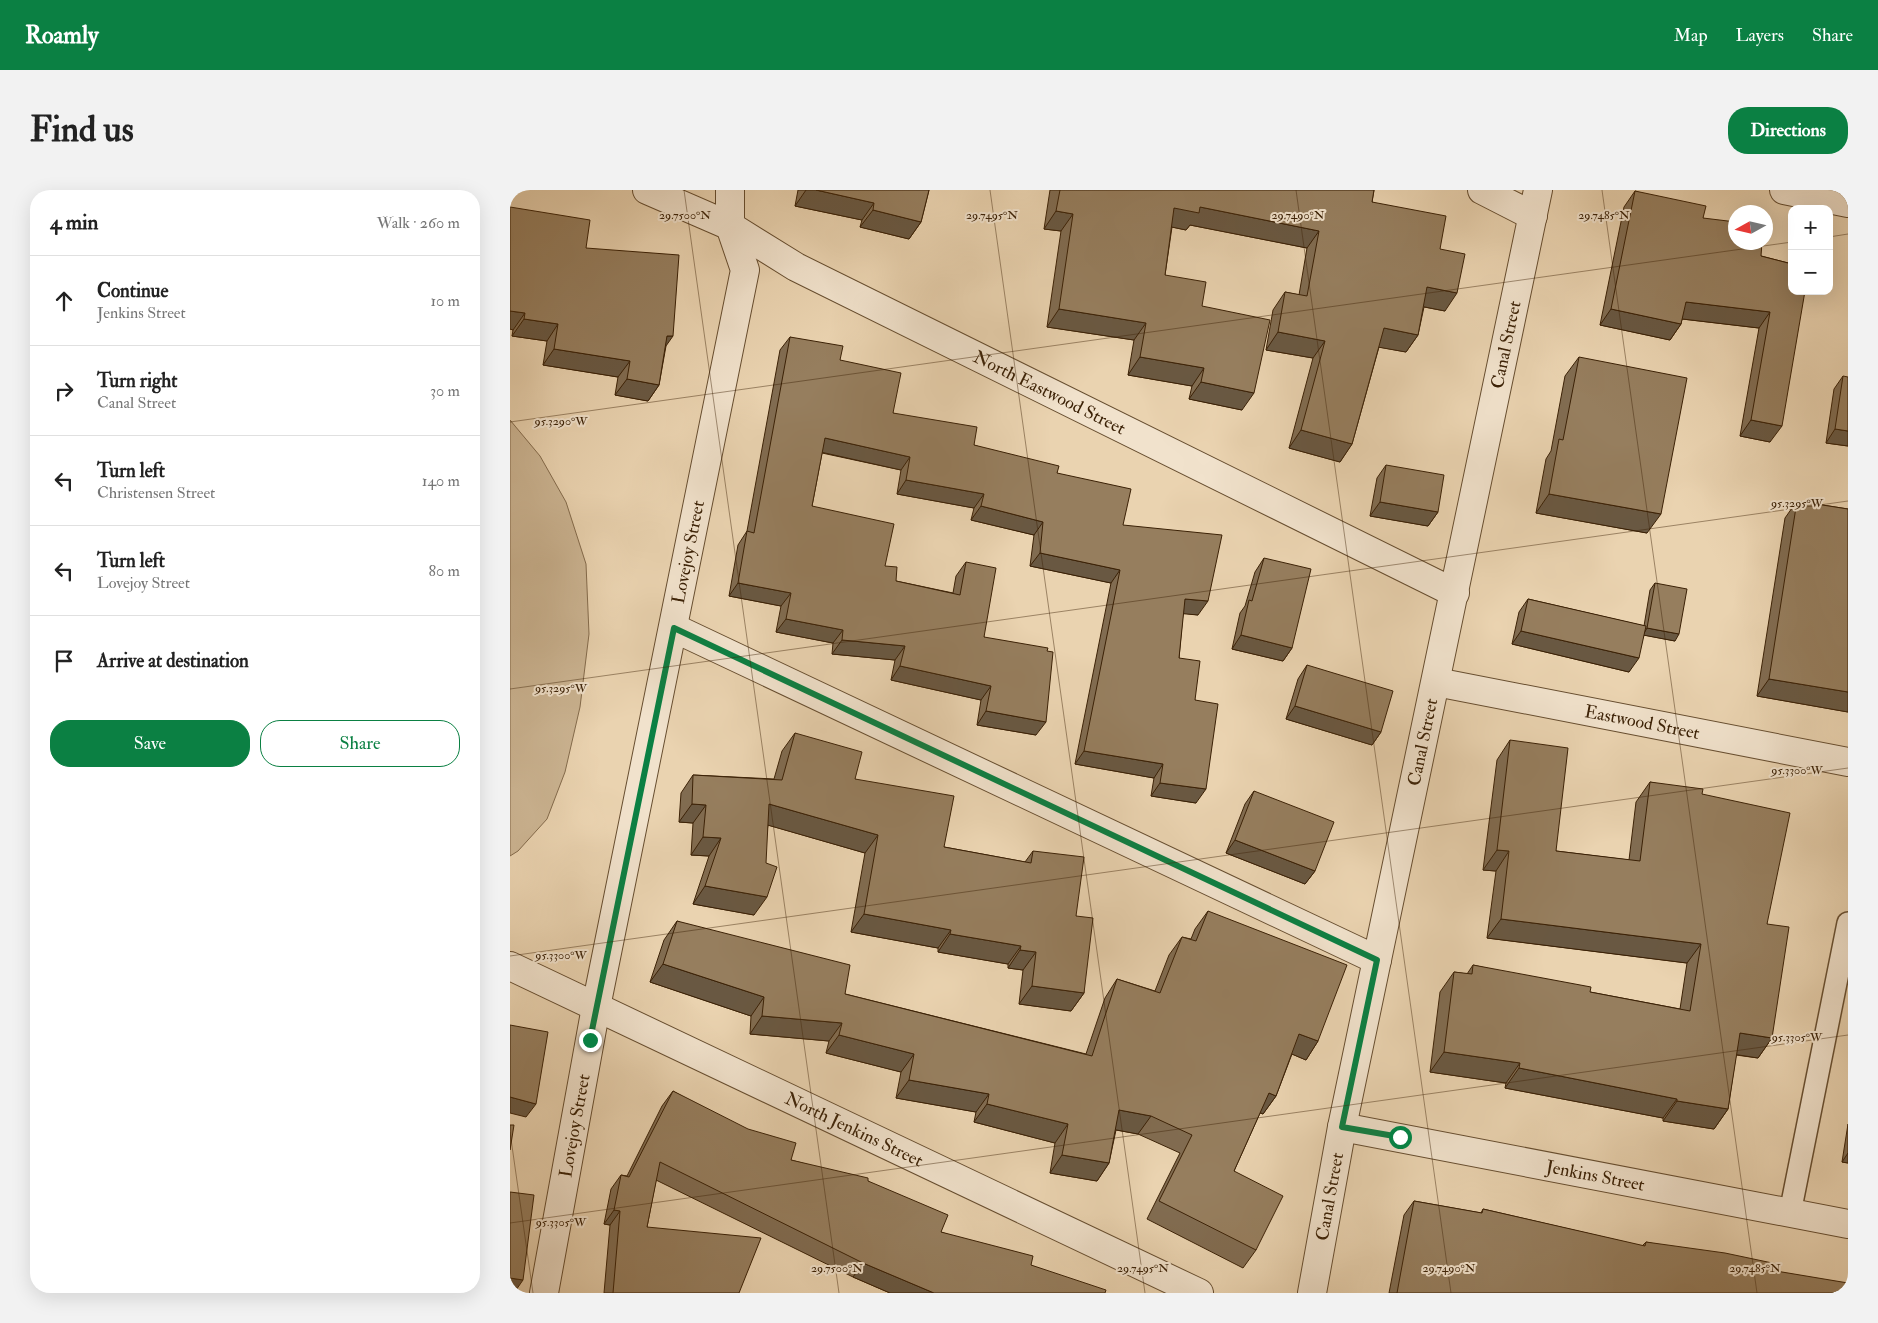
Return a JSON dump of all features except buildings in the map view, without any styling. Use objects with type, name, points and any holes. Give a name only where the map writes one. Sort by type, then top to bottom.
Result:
[{"type":"street","name":"North Eastwood Street","points":[[647,190],[730,226],[796,267],[1455,593]]},
{"type":"street","name":"Lovejoy Street","points":[[544,1293],[596,1007],[745,270],[730,226],[730,190]]},
{"type":"street","points":[[1482,190],[1535,203]]},
{"type":"street","points":[[1784,190],[1848,203]]},
{"type":"street","name":"Canal Street","points":[[1312,1293],[1342,1127],[1535,203]]},
{"type":"street","points":[[674,628],[1377,960]]},
{"type":"street","name":"Eastwood Street","points":[[1436,682],[1848,762]]},
{"type":"street","name":"North Jenkins Street","points":[[510,966],[1199,1293]]},
{"type":"street","name":"Jenkins Street","points":[[1342,1127],[1848,1224]]},
{"type":"lane","points":[[1790,1213],[1848,923]]},
{"type":"shaded area","points":[[510,420],[540,456],[566,502],[586,564],[589,634],[580,707],[565,772],[547,819],[518,851],[510,856]]},
{"type":"route","points":[[590,1040],[674,628],[1377,960],[1342,1127],[1400,1137]]}]
